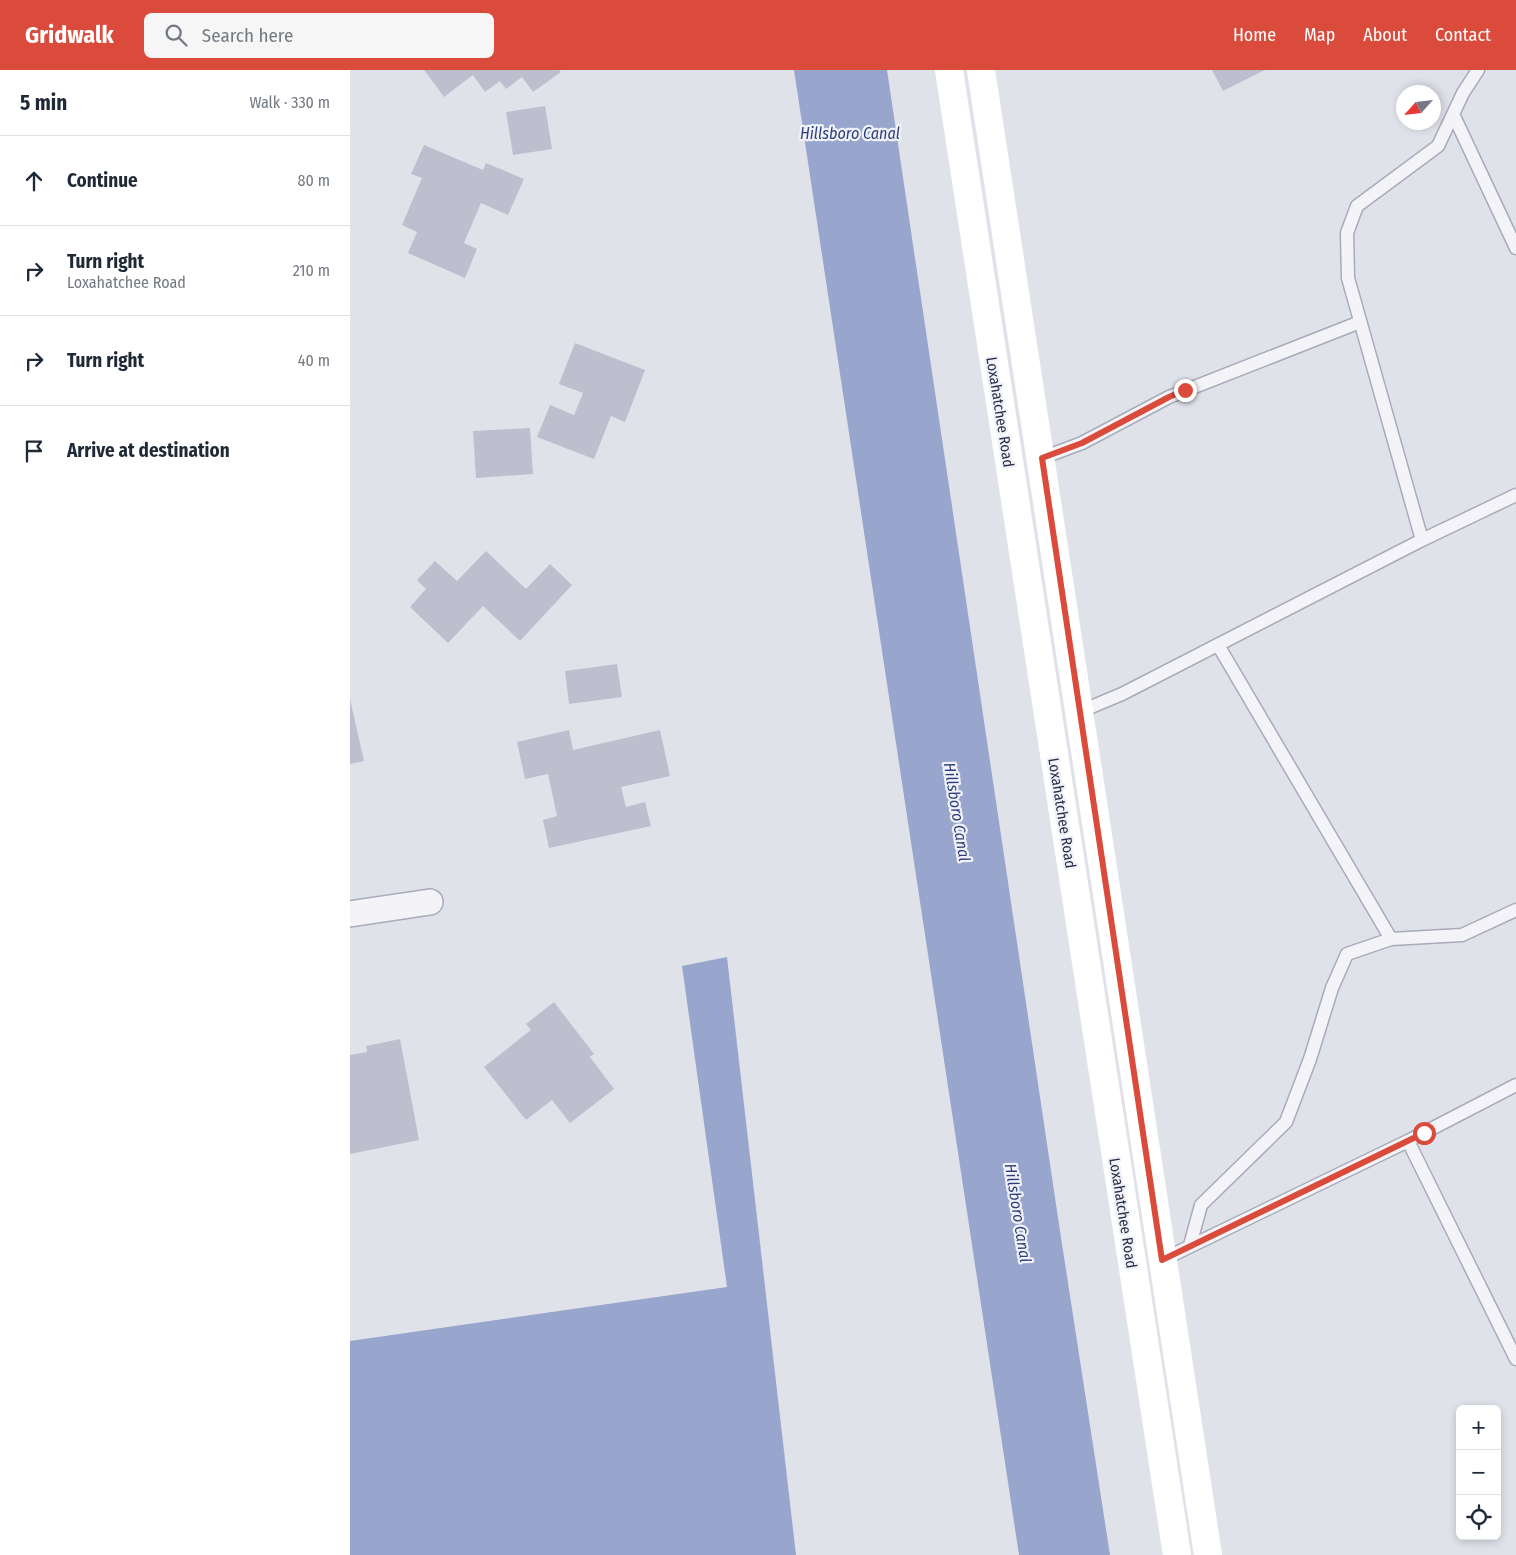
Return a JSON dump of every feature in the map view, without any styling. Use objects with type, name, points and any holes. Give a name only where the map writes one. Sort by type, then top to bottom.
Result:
[{"type":"main road","name":"Loxahatchee Road","points":[[949,70],[1176,1555]]},
{"type":"main road","name":"Loxahatchee Road","points":[[981,70],[1042,458],[1208,1555]]},
{"type":"street","points":[[350,914],[430,902]]},
{"type":"lane","points":[[1422,540],[1348,278],[1347,233],[1357,206],[1438,146],[1453,114],[1478,70]]},
{"type":"lane","points":[[1453,114],[1516,248]]},
{"type":"lane","points":[[1042,458],[1082,443],[1169,397],[1360,322]]},
{"type":"lane","points":[[1079,712],[1122,694],[1422,540],[1516,495]]},
{"type":"lane","points":[[1218,645],[1391,939]]},
{"type":"lane","points":[[1190,1245],[1201,1205],[1286,1122],[1310,1059],[1332,988],[1347,954],[1391,939],[1462,936],[1516,910]]},
{"type":"lane","points":[[1162,1260],[1408,1141],[1516,1085]]},
{"type":"lane","points":[[1408,1141],[1516,1359]]},
{"type":"water","name":"Hillsboro Canal","points":[[794,70],[887,70],[1110,1555],[1019,1555]]},
{"type":"water","points":[[727,957],[796,1555],[350,1555],[350,1341],[727,1287],[682,966]]},
{"type":"building","points":[[424,70],[559,70],[561,72],[533,92],[522,77],[506,89],[500,81],[485,92],[473,75],[444,97]]},
{"type":"building","points":[[1212,70],[1265,70],[1223,91]]},
{"type":"building","points":[[545,106],[552,149],[513,155],[506,112]]},
{"type":"building","points":[[424,145],[483,170],[486,163],[524,179],[508,215],[481,203],[464,243],[477,249],[465,278],[408,253],[417,232],[402,225],[422,178],[411,174]]},
{"type":"building","points":[[575,343],[645,370],[625,422],[611,416],[594,459],[537,437],[550,405],[574,415],[583,393],[559,384]]},
{"type":"building","points":[[530,428],[533,474],[476,478],[473,431]]},
{"type":"building","points":[[486,551],[526,589],[550,564],[572,585],[520,641],[483,606],[448,643],[410,607],[426,589],[417,580],[435,561],[457,581]]},
{"type":"building","points":[[617,664],[622,697],[569,704],[565,671]]},
{"type":"building","points":[[350,699],[364,761],[350,764]]},
{"type":"building","points":[[569,730],[573,750],[660,730],[670,776],[621,787],[626,807],[645,802],[651,826],[549,848],[543,820],[557,816],[548,774],[525,779],[517,742]]},
{"type":"building","points":[[554,1002],[594,1054],[590,1057],[614,1089],[570,1123],[552,1100],[526,1120],[484,1067],[531,1030],[526,1024]]},
{"type":"building","points":[[400,1039],[419,1140],[350,1154],[350,1055],[367,1052],[366,1046]]},
{"type":"route","points":[[1185,390],[1082,443],[1042,458],[1162,1260],[1424,1133]]}]
